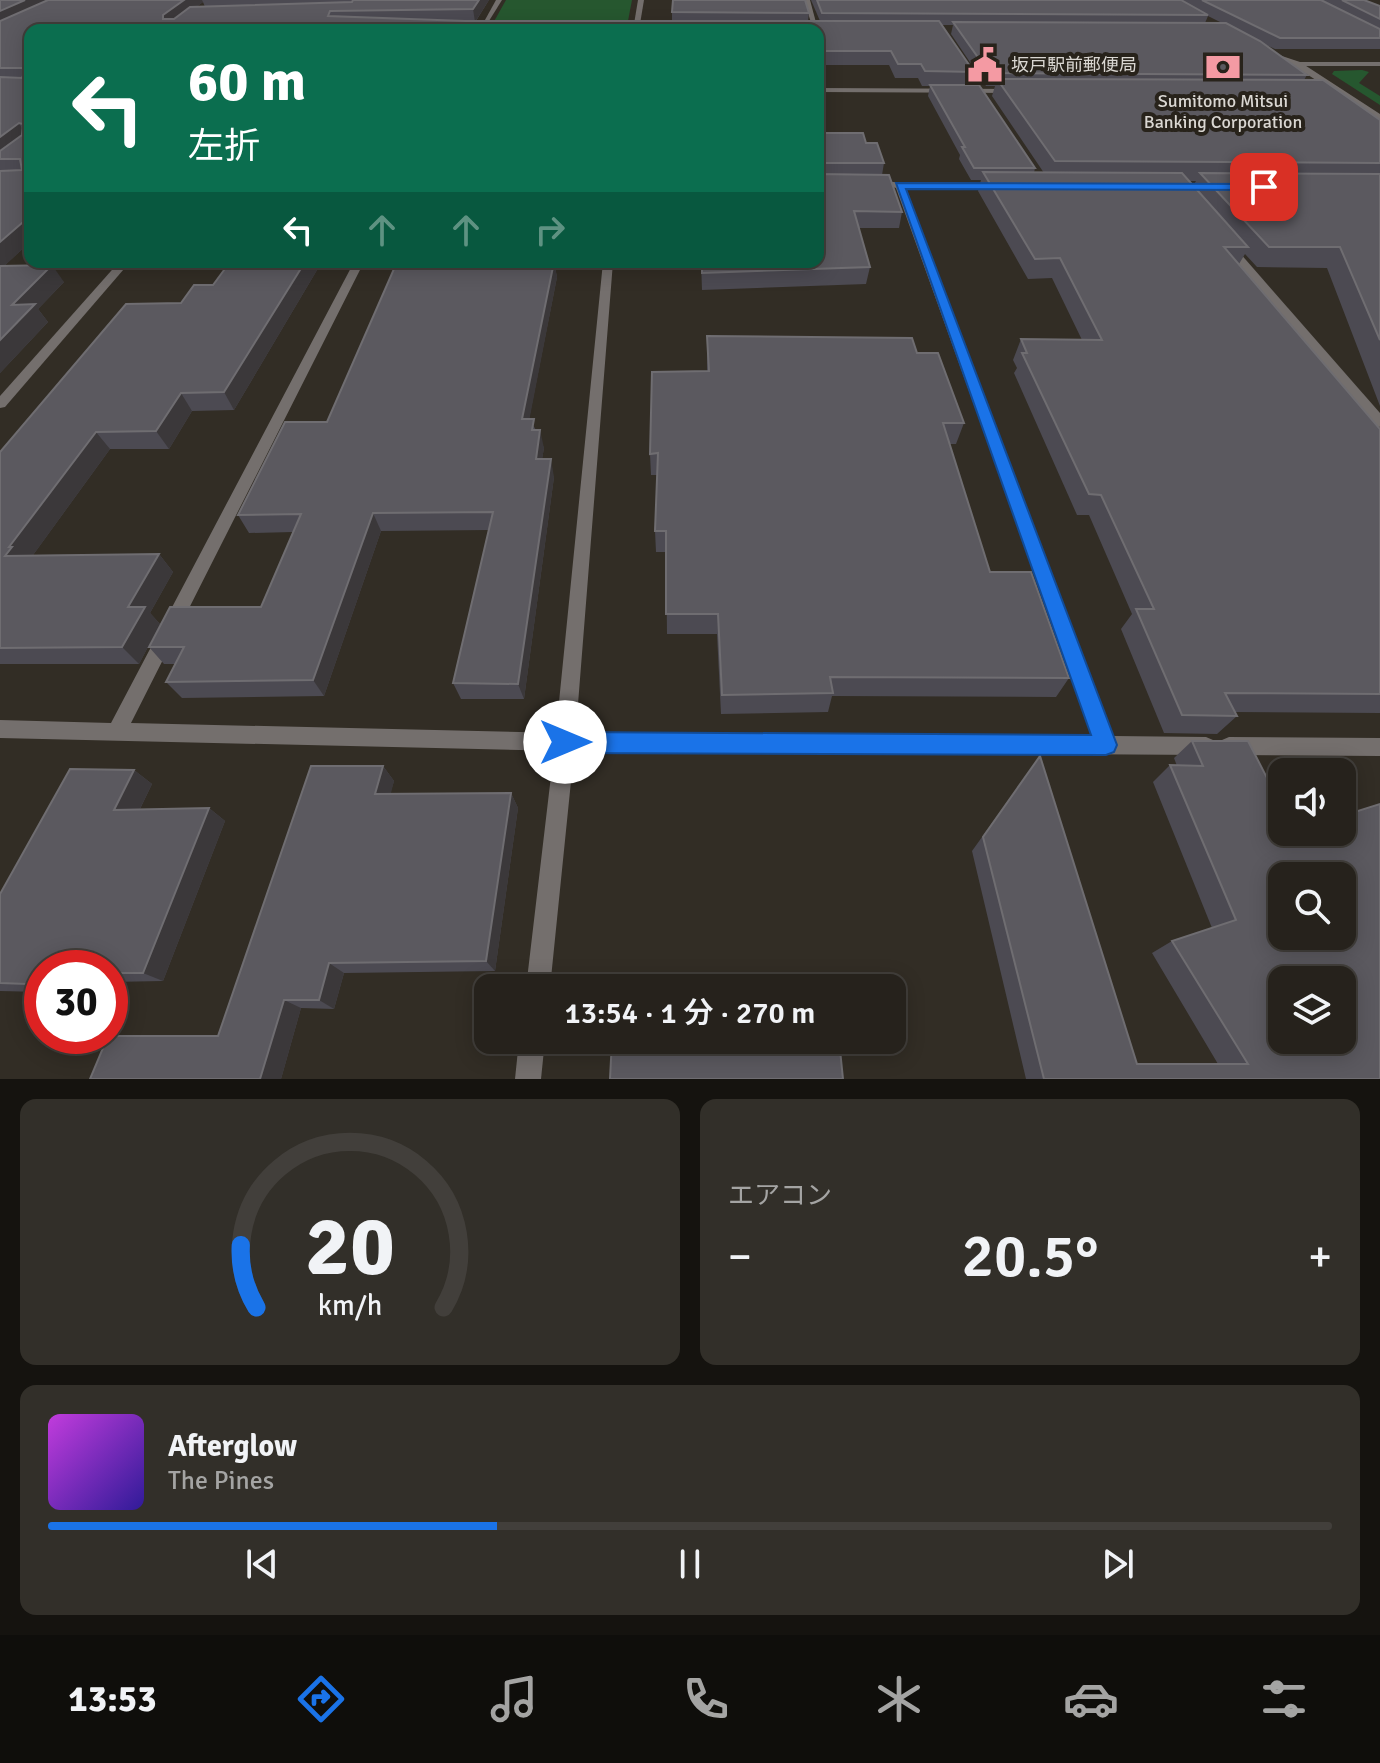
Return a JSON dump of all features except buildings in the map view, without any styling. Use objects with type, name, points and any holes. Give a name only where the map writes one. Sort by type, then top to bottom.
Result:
[{"type":"street","points":[[484,24],[499,0]]},
{"type":"street","points":[[637,24],[641,0]]},
{"type":"street","points":[[807,0],[814,24]]},
{"type":"street","points":[[824,29],[832,29]]},
{"type":"street","points":[[1262,51],[1297,64],[1380,118]]},
{"type":"street","points":[[1297,64],[1380,64]]},
{"type":"street","points":[[973,79],[989,103]]},
{"type":"street","points":[[824,90],[1028,91]]},
{"type":"street","points":[[1326,92],[1341,93]]},
{"type":"street","points":[[872,185],[1015,186]]},
{"type":"street","points":[[900,185],[1106,745]]},
{"type":"street","points":[[1218,234],[1380,422]]},
{"type":"street","points":[[0,404],[120,268]]},
{"type":"street","points":[[117,730],[356,268]]},
{"type":"street","points":[[540,974],[565,742],[607,268]]},
{"type":"street","points":[[0,729],[565,742],[1380,747]]},
{"type":"street","points":[[528,1079],[531,1054]]},
{"type":"green space","points":[[506,0],[632,0],[627,24],[493,24]]},
{"type":"green space","points":[[1334,71],[1369,72],[1359,83],[1380,96],[1380,105],[1332,74]]},
{"type":"place","name":"坂戸駅前郵便局","points":[[985,65]]},
{"type":"place","name":"Sumitomo Mitsui Banking Corporation","points":[[1223,67]]},
{"type":"route","points":[[565,742],[1106,745],[900,185],[1264,187]]}]
